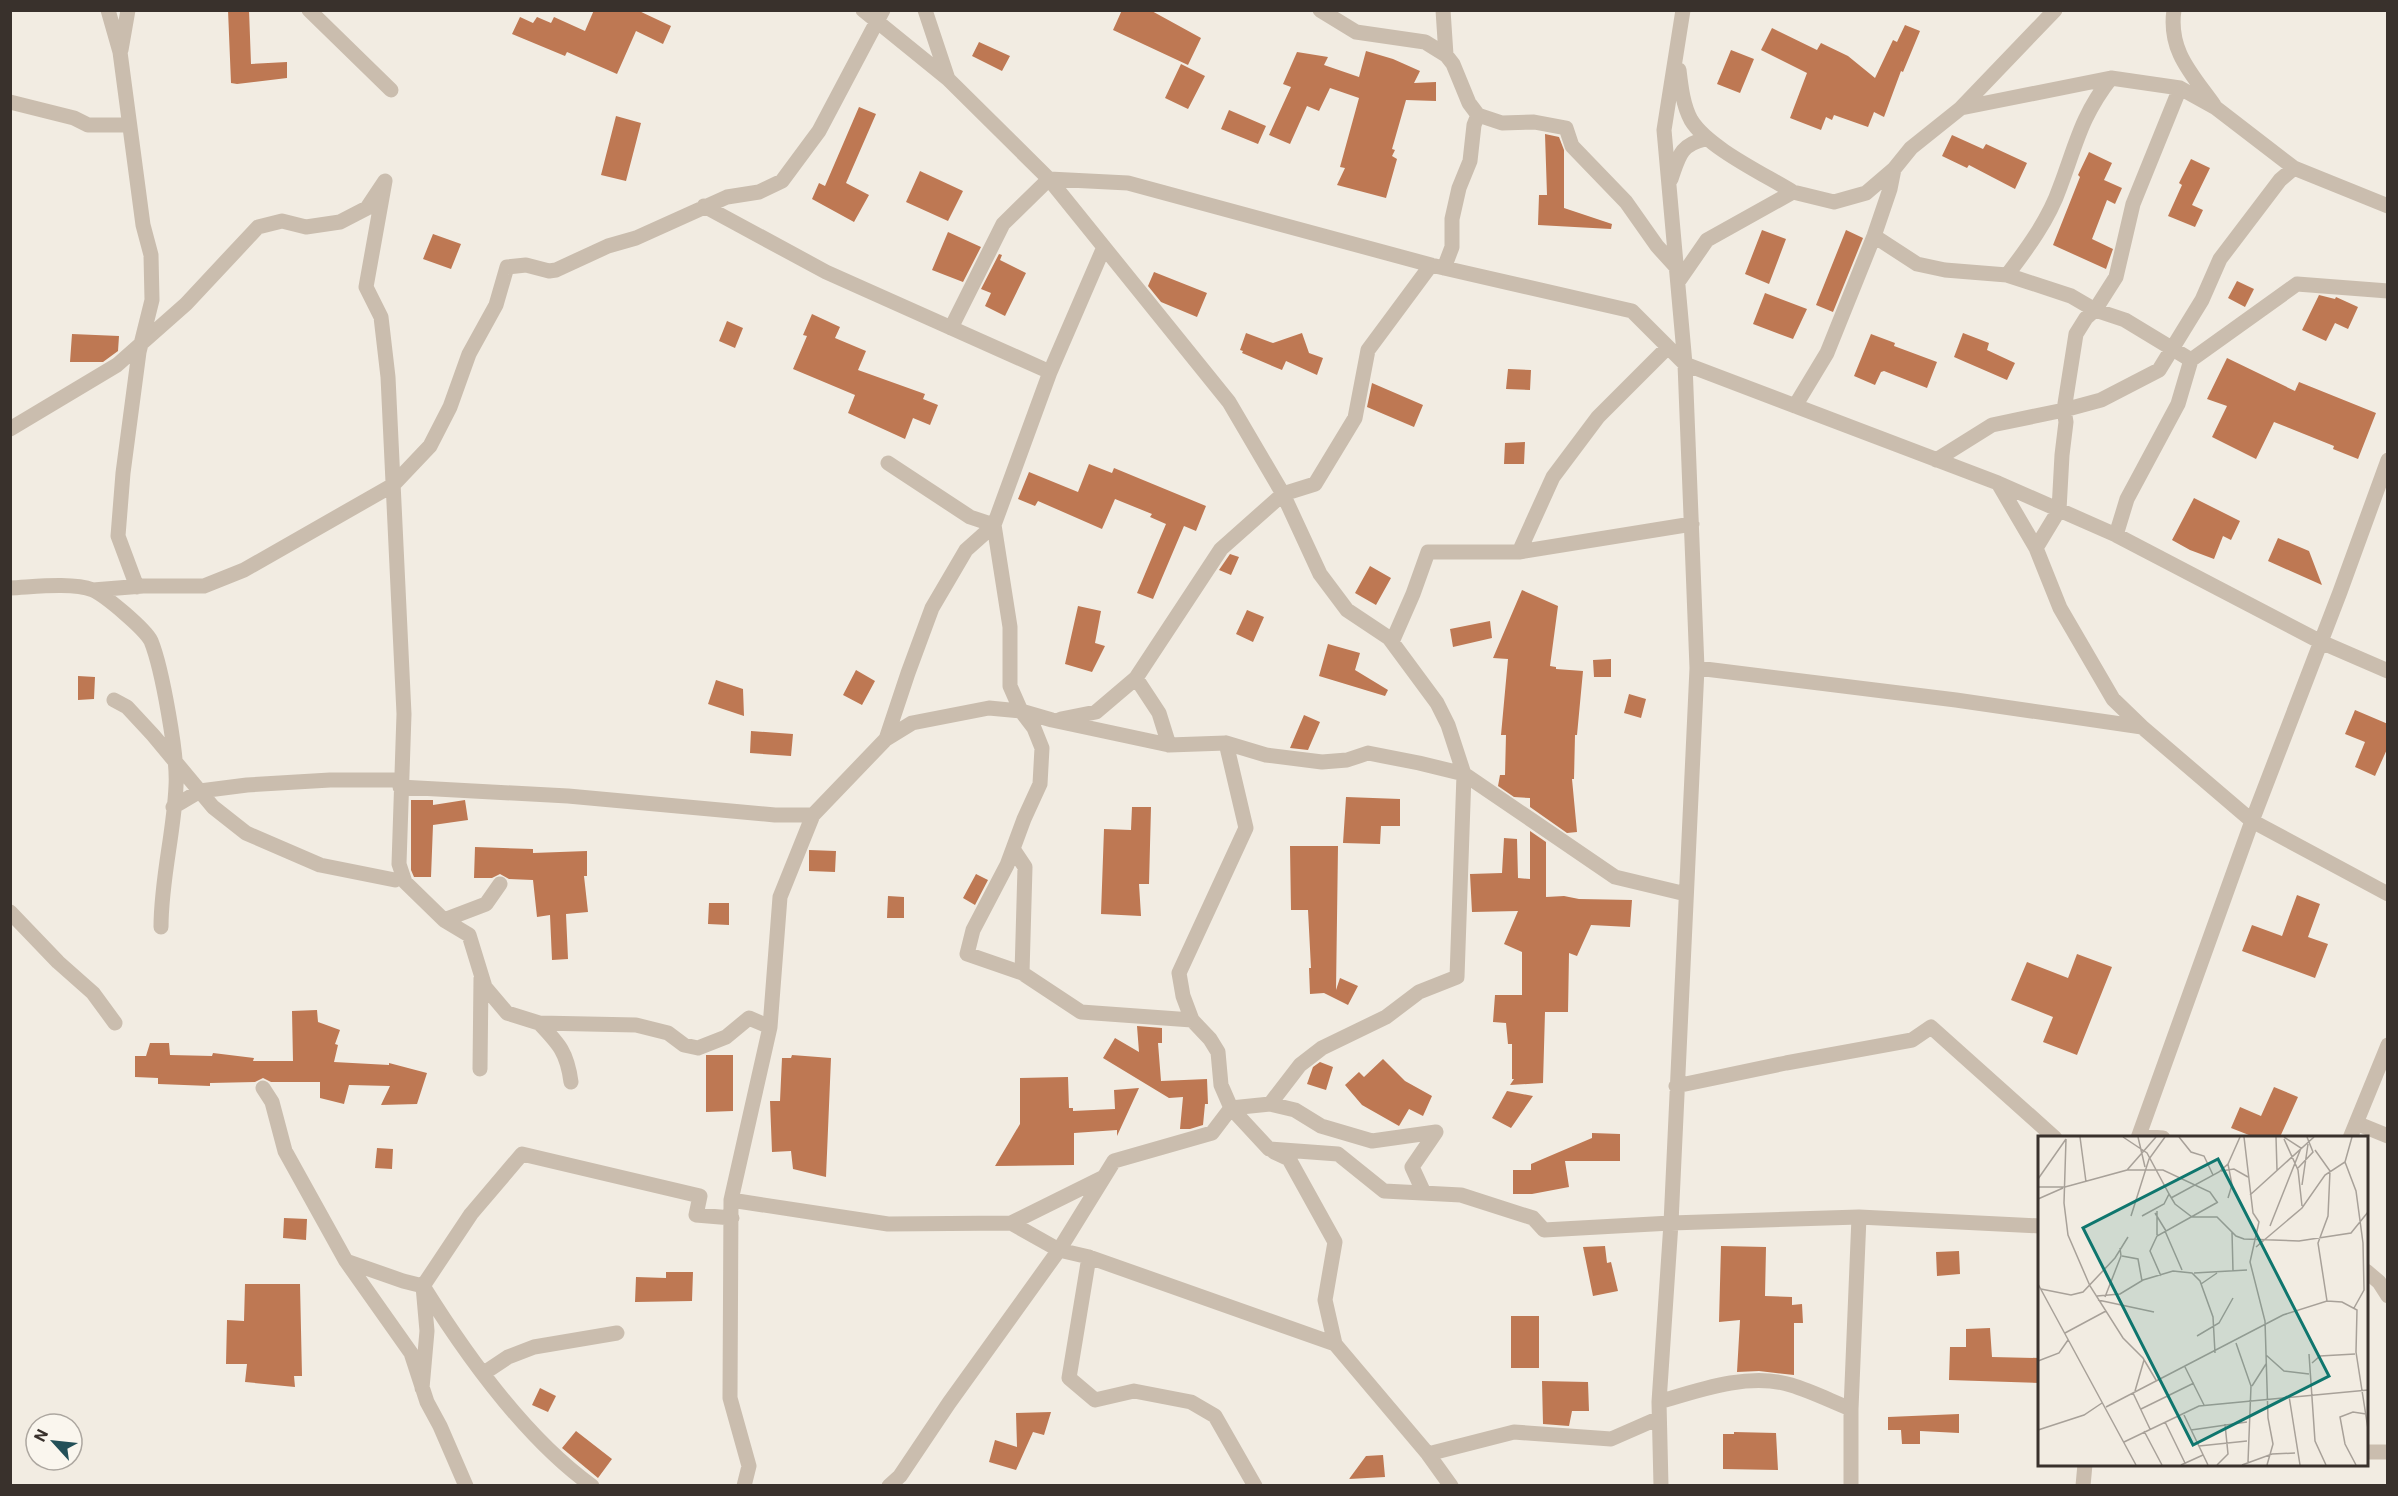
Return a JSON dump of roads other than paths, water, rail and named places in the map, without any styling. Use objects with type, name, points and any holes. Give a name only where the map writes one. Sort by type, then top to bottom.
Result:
[{"type":"street","points":[[108,10],[120,52],[143,225],[150,255],[152,300],[141,344],[123,473],[118,536],[137,586]]},
{"type":"street","points":[[120,52],[128,10]]},
{"type":"street","points":[[309,10],[391,90]]},
{"type":"street","points":[[863,10],[880,16],[948,79],[1048,179],[1104,247],[1229,402],[1283,494],[1320,573],[1347,610],[1392,642],[1437,703],[1448,725],[1464,774],[1457,977],[1419,992],[1386,1017],[1322,1048],[1300,1065],[1270,1104]]},
{"type":"street","points":[[925,10],[948,79]]},
{"type":"street","points":[[1320,10],[1356,32],[1425,42],[1446,55],[1453,64],[1469,103],[1478,115],[1502,123],[1534,123],[1566,128],[1572,146],[1626,202],[1677,275]]},
{"type":"street","points":[[1443,10],[1446,55]]},
{"type":"street","points":[[1661,1485],[1659,1410],[1671,1223],[1697,668],[1685,364],[1664,130],[1683,10]]},
{"type":"street","points":[[1677,52],[1683,99],[1691,120],[1705,139],[1793,192],[1834,202],[1866,193],[1894,169],[1911,147],[1961,108],[2055,10]]},
{"type":"street","points":[[2174,10],[2171,26],[2178,54],[2216,108]]},
{"type":"street","points":[[93,591],[137,586],[204,586],[244,570],[393,485],[430,446],[450,408],[469,354],[496,305],[507,267],[526,265],[549,271],[556,270],[608,246],[636,238],[704,206],[727,197],[759,192],[782,181],[819,131],[880,16]]},
{"type":"street","points":[[1961,108],[2111,78],[2180,88],[2216,108],[2294,168],[2388,206]]},
{"type":"street","points":[[2007,275],[2036,234],[2060,189],[2073,145],[2086,116],[2111,78]]},
{"type":"street","points":[[2036,548],[2059,510],[2066,422],[2064,410],[2076,334],[2116,277],[2133,204],[2180,88]]},
{"type":"street","points":[[10,102],[74,118],[88,124],[129,125]]},
{"type":"street","points":[[1052,720],[1096,712],[1136,678],[1221,549],[1283,494],[1315,484],[1355,418],[1368,350],[1452,247],[1452,219],[1459,188],[1470,161],[1474,125],[1478,115]]},
{"type":"street","points":[[1669,184],[1681,152],[1691,143],[1705,139]]},
{"type":"street","points":[[1936,460],[1992,425],[2101,400],[2159,370],[2202,300],[2220,259],[2280,180],[2294,168]]},
{"type":"street","points":[[1795,406],[1827,353],[1874,236],[1890,189],[1894,169]]},
{"type":"street","points":[[951,328],[1003,224],[1048,179],[1128,183],[1438,267],[1632,311],[1685,364],[1998,483],[2116,535],[2321,642],[2388,671]]},
{"type":"street","points":[[10,429],[117,365],[186,304],[258,227],[282,221],[306,227],[340,222],[367,208],[385,182],[366,287],[381,317],[388,377],[404,714],[399,864],[405,882],[444,920],[469,935],[485,987],[507,1013],[539,1023],[636,1025],[668,1033],[684,1045],[698,1048],[726,1037],[748,1018],[770,1027]]},
{"type":"street","points":[[1677,275],[1707,240],[1793,192]]},
{"type":"street","points":[[704,206],[826,272],[1050,372]]},
{"type":"street","points":[[1874,236],[1896,248],[1917,264],[1945,270],[2007,275],[2071,297],[2095,310],[2125,320],[2191,360]]},
{"type":"street","points":[[886,739],[932,608],[966,550],[994,525],[1050,372],[1104,247]]},
{"type":"street","points":[[2116,535],[2127,499],[2178,404],[2191,360],[2297,284],[2388,291]]},
{"type":"street","points":[[1519,552],[1553,477],[1598,417],[1668,347]]},
{"type":"street","points":[[2138,1136],[2252,821],[2388,460]]},
{"type":"street","points":[[888,463],[970,518],[994,525]]},
{"type":"street","points":[[1998,483],[2036,548],[2060,608],[2113,699],[2142,727],[2252,821],[2388,894]]},
{"type":"street","points":[[1392,642],[1428,552],[1519,552],[1692,524]]},
{"type":"street","points":[[994,525],[1010,627],[1010,686],[1021,711],[1034,728],[1042,748],[1040,784],[1007,866],[973,930],[967,954],[1022,973],[1081,1012],[1192,1020]]},
{"type":"street","points":[[10,588],[78,587],[93,591],[109,599],[150,639],[161,678],[176,784],[161,894],[160,927]]},
{"type":"street","points":[[1697,668],[1956,700],[2142,727]]},
{"type":"street","points":[[1136,678],[1159,713],[1169,745]]},
{"type":"street","points":[[114,700],[127,707],[213,807],[246,832],[320,865],[395,880]]},
{"type":"street","points":[[744,1485],[749,1466],[730,1398],[731,1200],[770,1027],[780,897],[813,814],[886,739],[912,723],[989,708],[1021,711],[1052,720],[1169,745],[1227,743],[1266,755],[1322,762],[1347,760],[1368,753],[1464,774],[1614,877],[1686,894]]},
{"type":"street","points":[[1227,743],[1246,828],[1179,974],[1184,996],[1192,1020],[1210,1039],[1218,1052],[1221,1085],[1231,1108],[1269,1149],[1289,1159],[1335,1242],[1325,1300],[1335,1344],[1428,1454],[1451,1485]]},
{"type":"street","points":[[173,807],[200,791],[247,785],[330,780],[568,796],[775,816],[813,814]]},
{"type":"street","points":[[1013,849],[1025,867],[1022,973]]},
{"type":"street","points":[[444,920],[486,904],[500,884]]},
{"type":"street","points":[[10,912],[58,962],[93,993],[115,1023]]},
{"type":"street","points":[[480,1069],[481,972]]},
{"type":"street","points":[[539,1023],[555,1040],[568,1060],[571,1082]]},
{"type":"street","points":[[1676,1086],[1912,1040],[1931,1027],[2054,1136]]},
{"type":"street","points":[[2388,1045],[2353,1130],[2388,1136]]},
{"type":"street","points":[[263,1088],[272,1102],[285,1151],[346,1261],[411,1353],[422,1388],[466,1485]]},
{"type":"street","points":[[889,1485],[900,1476],[949,1403],[1059,1250],[1114,1161],[1212,1133],[1231,1108],[1270,1104],[1295,1110],[1321,1126],[1372,1141],[1436,1132],[1412,1167],[1424,1193]]},
{"type":"street","points":[[1269,1149],[1338,1154],[1384,1191],[1461,1195],[1533,1218],[1544,1230],[1859,1217],[2038,1226]]},
{"type":"street","points":[[422,1388],[427,1331],[423,1286],[471,1214],[522,1154],[700,1196],[696,1215],[732,1218]]},
{"type":"street","points":[[731,1200],[888,1224],[1011,1223],[1102,1178]]},
{"type":"street","points":[[1851,1485],[1851,1410],[1859,1217]]},
{"type":"street","points":[[1011,1223],[1059,1250],[1089,1257],[1335,1344]]},
{"type":"street","points":[[1089,1257],[1069,1378],[1095,1400],[1134,1391],[1191,1402],[1215,1416],[1255,1485]]},
{"type":"street","points":[[346,1261],[423,1286],[446,1323],[536,1438],[592,1485]]},
{"type":"street","points":[[2368,1272],[2379,1282],[2388,1296]]},
{"type":"street","points":[[484,1373],[508,1357],[534,1347],[617,1333]]},
{"type":"street","points":[[1428,1454],[1514,1432],[1611,1439],[1659,1410],[1708,1388],[1748,1381],[1789,1384],[1851,1410]]},
{"type":"street","points":[[2368,1452],[2388,1452]]},
{"type":"street","points":[[2083,1485],[2085,1466]]}]
